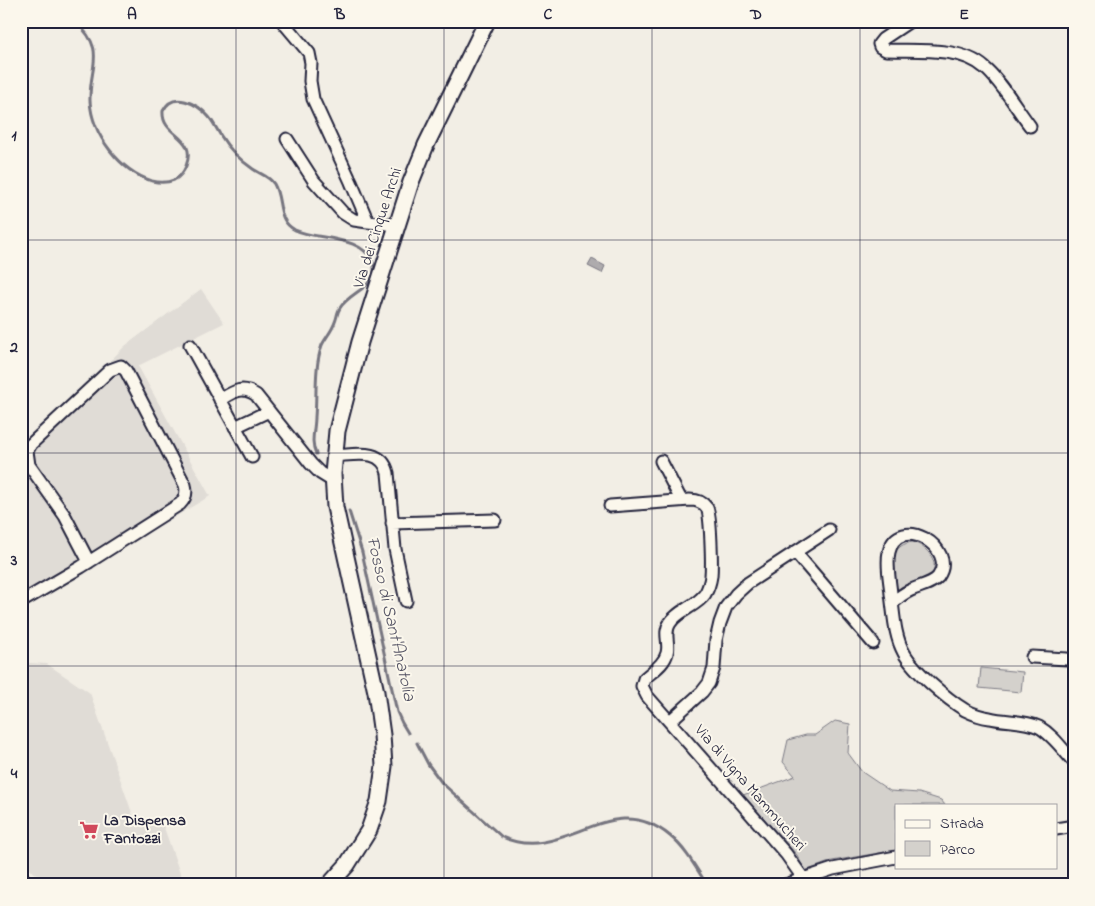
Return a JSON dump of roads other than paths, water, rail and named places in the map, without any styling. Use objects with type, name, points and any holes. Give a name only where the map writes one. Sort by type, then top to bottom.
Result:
[{"type":"main road","name":"Via dei Cinque Archi","points":[[329,885],[347,865],[369,830],[379,801],[384,766],[378,701],[337,520],[332,481],[339,423],[355,360],[418,162],[487,21]]},
{"type":"main road","points":[[21,879],[26,885]]},
{"type":"street","points":[[282,21],[309,53],[312,66],[310,81],[312,99],[368,222]]},
{"type":"street","points":[[910,21],[883,39],[879,44],[880,48],[886,50],[955,53],[974,59],[989,71],[1030,126]]},
{"type":"street","points":[[287,140],[314,181],[343,213],[354,220],[397,225]]},
{"type":"street","points":[[190,345],[252,457]]},
{"type":"street","points":[[21,602],[85,564],[180,504],[184,499],[186,492],[184,485],[126,371],[121,366],[110,370],[31,444],[26,451],[29,465],[65,516],[85,564]]},
{"type":"street","points":[[220,400],[238,390],[246,390],[256,395],[311,464],[332,481]]},
{"type":"street","points":[[235,427],[269,411]]},
{"type":"street","points":[[334,456],[368,455],[376,456],[382,460],[388,473],[395,549],[406,601]]},
{"type":"street","points":[[661,461],[681,500]]},
{"type":"street","name":"Via di Vigna Mammucheri","points":[[610,506],[681,500],[697,501],[704,504],[708,510],[710,584],[704,596],[669,624],[666,633],[668,646],[666,655],[661,664],[643,682],[645,694],[786,854],[803,878]]},
{"type":"street","points":[[392,523],[495,520]]},
{"type":"street","name":"Via di Vigna Mammucheri","points":[[670,721],[702,692],[709,683],[714,668],[714,650],[718,632],[724,612],[732,598],[744,586],[829,530]]},
{"type":"street","points":[[892,603],[911,590],[934,581],[940,574],[942,563],[939,553],[928,539],[909,535],[897,539],[891,546],[888,559],[892,603],[901,648],[912,664],[928,680],[969,712],[987,718],[1027,723],[1039,728],[1049,735],[1074,762]]},
{"type":"street","points":[[795,552],[873,643]]},
{"type":"street","points":[[1032,657],[1074,661]]},
{"type":"street","points":[[1058,829],[1074,826]]},
{"type":"street","points":[[785,885],[840,867],[895,857]]},
{"type":"waterway","name":"Fosso di Sant'Anatolia","points":[[75,21],[91,41],[94,50],[95,59],[90,88],[90,101],[96,126],[110,150],[129,169],[140,176],[158,182],[171,181],[182,174],[188,156],[187,148],[167,126],[163,111],[173,101],[186,101],[199,108],[209,117],[224,141],[239,158],[272,181],[277,190],[282,215],[289,226],[304,233],[349,243],[360,247],[368,254],[373,263],[373,277],[369,283],[350,297],[340,308],[334,325],[319,354],[313,440],[316,454]]},
{"type":"waterway","name":"Fosso di Sant'Anatolia","points":[[349,511],[362,552],[397,712],[408,733]]},
{"type":"waterway","name":"Fosso di Sant'Anatolia","points":[[417,743],[428,764],[442,783],[502,837],[525,843],[546,842],[607,822],[627,819],[648,823],[676,841],[707,885]]},
{"type":"place","name":"La Dispensa Fantozzi","points":[[89,830]]}]
